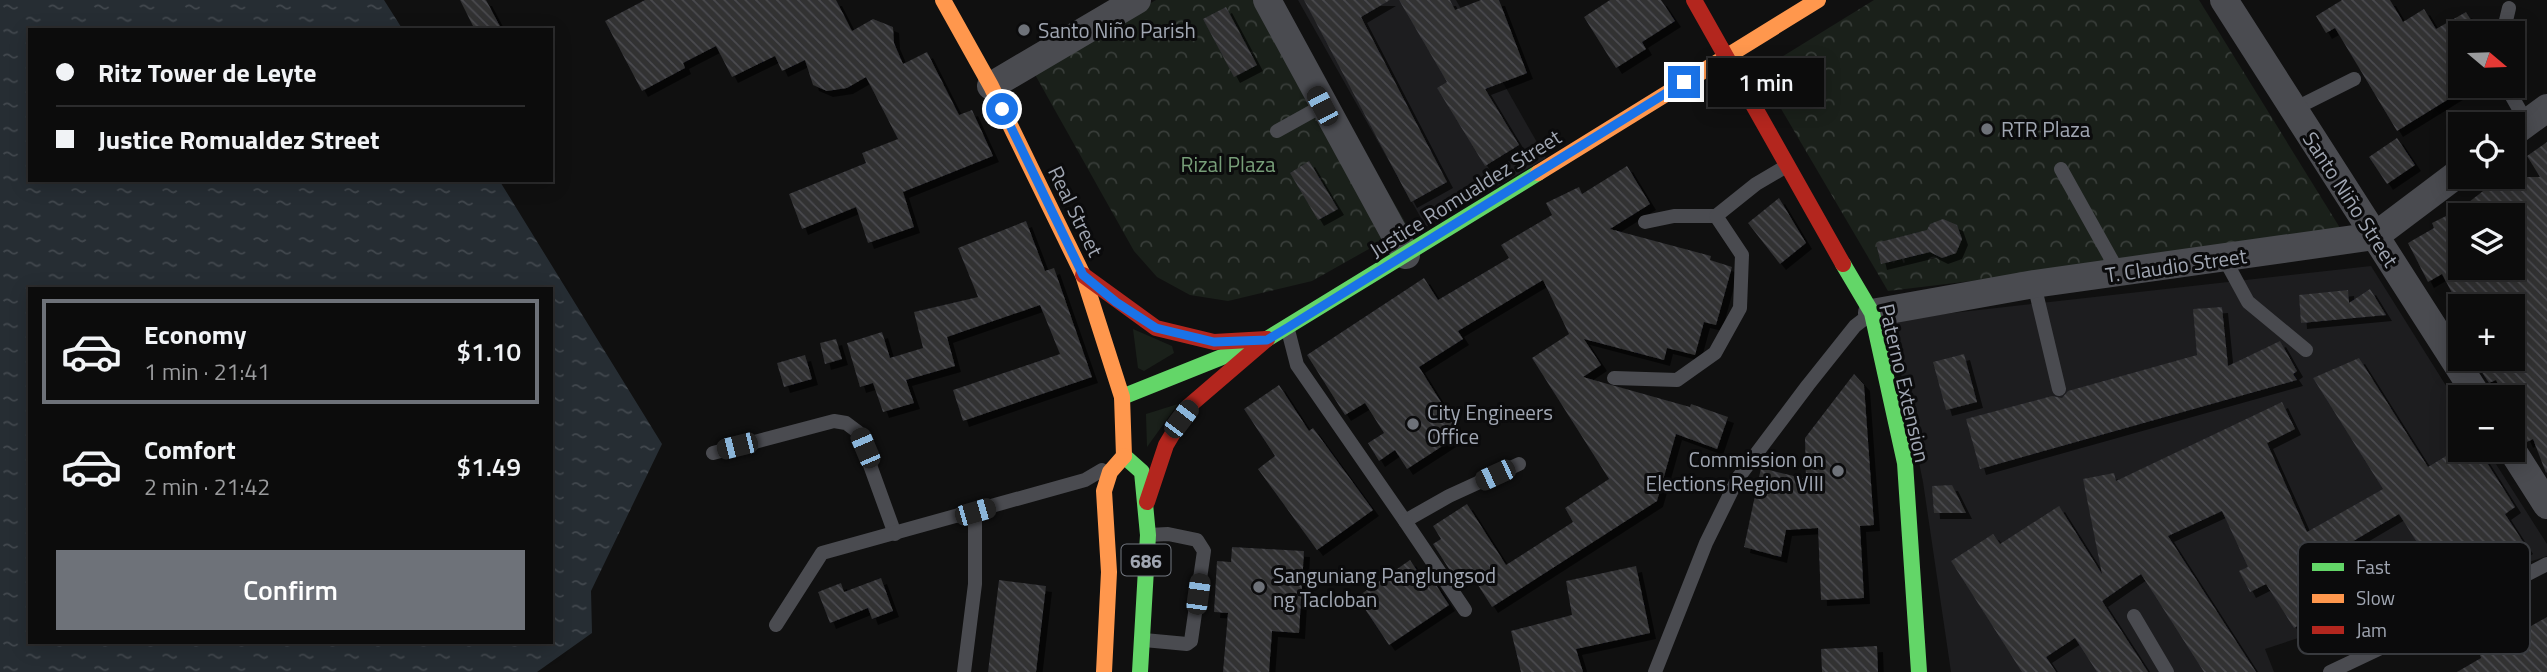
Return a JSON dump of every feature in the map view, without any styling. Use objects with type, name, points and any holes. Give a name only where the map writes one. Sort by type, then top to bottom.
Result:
[{"type":"main road","name":"Real Street","points":[[943,0],[991,86],[1083,275],[1122,397],[1124,456]]},
{"type":"main road","name":"Paterno Extension","points":[[1694,0],[1872,313],[1905,463],[1919,672]]},
{"type":"main road","name":"Justice Romualdez Street","points":[[1122,397],[1267,340],[1818,0]]},
{"type":"main road","points":[[1083,275],[1156,328],[1214,342],[1267,340]]},
{"type":"main road","points":[[1147,504],[1160,459],[1181,419],[1198,396],[1267,340]]},
{"type":"main road","name":"686","points":[[1104,672],[1124,639],[1148,535],[1142,472],[1124,456],[1110,472],[1104,491],[1109,572],[1124,639],[1140,672]]},
{"type":"street","points":[[991,86],[1137,0]]},
{"type":"street","points":[[1267,0],[1322,106],[1406,255]]},
{"type":"street","name":"Santo Niño Street","points":[[2224,0],[2470,385]]},
{"type":"street","name":"T. Claudio Street","points":[[1872,313],[2034,284],[2375,236],[2448,181]]},
{"type":"street","points":[[2520,462],[2547,505]]},
{"type":"lane","points":[[2506,21],[2509,8]]},
{"type":"lane","points":[[2294,109],[2354,79]]},
{"type":"lane","points":[[2514,98],[2529,121]]},
{"type":"lane","points":[[1278,131],[1322,106]]},
{"type":"lane","points":[[1645,222],[1674,216],[1716,216],[1756,184],[1786,166]]},
{"type":"lane","points":[[2061,169],[2119,273]]},
{"type":"lane","points":[[1614,378],[1676,380],[1715,354],[1740,308],[1742,255],[1716,216]]},
{"type":"lane","points":[[2224,258],[2248,302],[2306,350]]},
{"type":"lane","points":[[2034,284],[2059,390]]},
{"type":"lane","points":[[1655,672],[1698,562],[1738,478],[1855,326],[1872,313]]},
{"type":"lane","points":[[1287,328],[1297,365],[1465,610]]},
{"type":"lane","points":[[713,453],[834,421],[846,423],[858,432],[895,534]]},
{"type":"lane","points":[[776,625],[822,553],[1085,480],[1124,456]]},
{"type":"lane","points":[[1405,521],[1519,464]]},
{"type":"lane","points":[[964,672],[975,584],[975,512]]},
{"type":"lane","points":[[1124,639],[1187,644],[1191,641],[1204,551],[1197,540],[1168,534],[1148,535]]},
{"type":"lane","points":[[2530,573],[2547,564]]},
{"type":"lane","points":[[2134,616],[2167,672]]},
{"type":"lane","points":[[2330,672],[2368,654]]},
{"type":"shaded area","points":[[1298,0],[1456,0],[1546,158],[1426,227]]},
{"type":"shaded area","points":[[2371,266],[2448,389],[2448,462],[2495,462],[2547,544],[2547,556],[2530,562],[2530,542],[2298,542],[2298,638],[2265,649],[2274,672],[1951,672],[1923,482],[1890,320]]},
{"type":"green space","name":"Rizal Plaza","points":[[1156,0],[1276,0],[1408,227],[1312,281],[1228,301],[1190,295],[1157,277],[1134,251],[1033,71]]},
{"type":"green space","points":[[1874,0],[2199,0],[2345,236],[1888,291],[1759,71]]},
{"type":"green space","points":[[1133,329],[1172,346],[1174,353],[1144,371],[1138,368]]},
{"type":"green space","points":[[1178,404],[1147,447],[1146,414]]},
{"type":"water","points":[[0,0],[384,0],[402,28],[28,28],[28,182],[500,182],[662,444],[591,591],[592,633],[537,672],[0,672]]},
{"type":"building","points":[[460,0],[486,0],[501,28],[474,28]]},
{"type":"building","points":[[645,0],[836,0],[852,31],[873,19],[893,27],[894,43],[903,64],[927,52],[959,115],[972,110],[993,156],[903,192],[914,227],[868,243],[856,207],[802,229],[789,194],[866,163],[862,153],[898,139],[866,77],[847,88],[827,91],[813,85],[805,60],[782,71],[775,56],[732,77],[716,46],[683,63],[685,68],[642,91],[605,21]]},
{"type":"building","points":[[1304,0],[1390,0],[1361,17],[1447,182],[1411,202]]},
{"type":"building","points":[[1399,0],[1450,0],[1455,10],[1481,0],[1499,0],[1527,73],[1485,89],[1519,145],[1485,166],[1437,88],[1447,82]]},
{"type":"building","points":[[1610,0],[1661,0],[1675,21],[1642,42],[1646,49],[1616,68],[1584,17]]},
{"type":"building","points":[[2342,0],[2390,0],[2403,22],[2424,9],[2436,29],[2448,22],[2448,98],[2450,98],[2397,131],[2335,28],[2326,33],[2316,16]]},
{"type":"building","points":[[1226,7],[1257,65],[1234,77],[1203,19]]},
{"type":"building","points":[[2466,12],[2472,21],[2450,21]]},
{"type":"building","points":[[2397,138],[2415,165],[2387,184],[2369,157]]},
{"type":"building","points":[[2547,142],[2546,473],[2533,439],[2527,442],[2525,437],[2525,385],[2498,385],[2496,380],[2489,383],[2481,371],[2525,371],[2525,294],[2453,294],[2442,274],[2428,282],[2408,243],[2434,228],[2432,223],[2448,215],[2448,280],[2525,280],[2525,203],[2468,203],[2486,189],[2525,189],[2525,177],[2540,177],[2527,156]]},
{"type":"building","points":[[1309,161],[1338,209],[1318,220],[1290,173]]},
{"type":"building","points":[[1627,166],[1650,204],[1610,229],[1711,256],[1710,260],[1732,267],[1716,325],[1704,322],[1695,355],[1667,348],[1664,360],[1584,339],[1601,365],[1583,377],[1690,407],[1691,404],[1728,417],[1717,449],[1676,434],[1657,501],[1492,607],[1471,574],[1458,583],[1433,544],[1441,539],[1433,526],[1467,504],[1506,565],[1573,522],[1565,508],[1609,479],[1532,358],[1569,334],[1543,280],[1458,331],[1463,339],[1419,367],[1461,434],[1407,469],[1395,450],[1379,461],[1368,443],[1384,433],[1365,403],[1345,415],[1307,355],[1424,278],[1438,300],[1509,258],[1501,245],[1552,215],[1546,203],[1579,187],[1582,194]]},
{"type":"building","points":[[1779,198],[1806,243],[1780,264],[1748,223]]},
{"type":"building","points":[[1943,219],[1957,225],[1962,239],[1956,253],[1942,258],[1930,252],[1881,264],[1876,243],[1927,230],[1930,224]]},
{"type":"building","points":[[1026,221],[1045,271],[1054,268],[1092,377],[963,421],[953,390],[1060,354],[1040,305],[947,337],[955,366],[906,380],[914,403],[883,412],[873,383],[860,387],[847,343],[882,332],[890,358],[923,348],[914,312],[978,297],[958,248]]},
{"type":"building","points":[[2370,289],[2386,315],[2301,323],[2299,295],[2348,290],[2349,303]]},
{"type":"building","points":[[2222,307],[2228,366],[2280,341],[2297,371],[2293,374],[2297,380],[1980,469],[1966,419],[2052,396],[2062,398],[2068,391],[2197,355],[2193,309]]},
{"type":"building","points":[[836,339],[842,359],[825,364],[820,343]]},
{"type":"building","points":[[1964,354],[1977,402],[1946,410],[1933,362]]},
{"type":"building","points":[[805,355],[812,379],[784,387],[777,363]]},
{"type":"building","points":[[2359,358],[2428,467],[2448,455],[2448,462],[2487,462],[2515,507],[2505,514],[2523,542],[2417,542],[2399,514],[2352,542],[2298,542],[2298,625],[2294,628],[2266,584],[2250,592],[2239,571],[2248,567],[2222,511],[2168,536],[2256,672],[2204,672],[2141,574],[2102,601],[2148,672],[2097,672],[2075,638],[2046,657],[2056,672],[2022,672],[1951,561],[1993,534],[2000,544],[2059,506],[2102,574],[2083,479],[2114,473],[2116,481],[2282,402],[2295,429],[2267,443],[2307,532],[2383,489],[2313,378]]},
{"type":"building","points":[[1854,374],[1864,385],[1874,525],[1860,526],[1864,598],[1821,600],[1818,528],[1786,530],[1781,557],[1744,547],[1761,468],[1806,479],[1805,438]]},
{"type":"building","points":[[1279,385],[1309,431],[1313,428],[1373,510],[1317,550],[1258,469],[1275,456],[1244,409]]},
{"type":"building","points":[[1952,485],[1966,513],[1934,513],[1932,486]]},
{"type":"building","name":"Sanguniang Panglungsod ng Tacloban","points":[[1232,547],[1304,551],[1299,633],[1272,631],[1269,672],[1223,672],[1228,613],[1214,612],[1217,561],[1231,562]]},
{"type":"building","points":[[1410,560],[1420,575],[1427,571],[1449,605],[1389,645],[1357,597]]},
{"type":"building","points":[[1636,566],[1650,633],[1576,649],[1583,672],[1521,672],[1511,631],[1572,615],[1566,581]]},
{"type":"building","points":[[881,578],[893,611],[872,619],[868,608],[830,623],[818,592],[841,583],[844,592]]},
{"type":"building","points":[[999,580],[1046,586],[1036,672],[988,672]]},
{"type":"building","points":[[2547,617],[2547,672],[2457,672],[2481,658],[2482,654],[2530,654],[2530,627]]},
{"type":"building","points":[[1877,646],[1878,672],[1822,672],[1821,649]]},
{"type":"traffic: fast","points":[[1122,397],[1267,339],[1538,173]]},
{"type":"traffic: fast","points":[[1843,264],[1872,313],[1905,463],[1919,672]]},
{"type":"traffic: fast","points":[[1124,456],[1142,472],[1148,535],[1140,672]]},
{"type":"traffic: slow","points":[[943,0],[991,86],[1083,275],[1122,397],[1124,456]]},
{"type":"traffic: slow","points":[[1538,173],[1818,0]]},
{"type":"traffic: slow","points":[[1104,672],[1109,572],[1104,491],[1110,472],[1124,456]]},
{"type":"traffic: jam","points":[[1694,0],[1843,264]]},
{"type":"traffic: jam","points":[[1083,275],[1156,328],[1214,342],[1267,339]]},
{"type":"traffic: jam","points":[[1147,502],[1166,445],[1189,406],[1267,339]]},
{"type":"place","name":"Santo Niño Parish","points":[[1024,30]]},
{"type":"place","name":"RTR Plaza","points":[[1987,129]]},
{"type":"place","name":"City Engineers Office","points":[[1413,424]]},
{"type":"place","name":"Commission on Elections Region VIII","points":[[1838,471]]},
{"type":"place","name":"Sanguniang Panglungsod ng Tacloban","points":[[1259,587]]},
{"type":"route","points":[[1002,109],[1083,275],[1116,302],[1156,328],[1214,342],[1267,340],[1684,82]]}]
